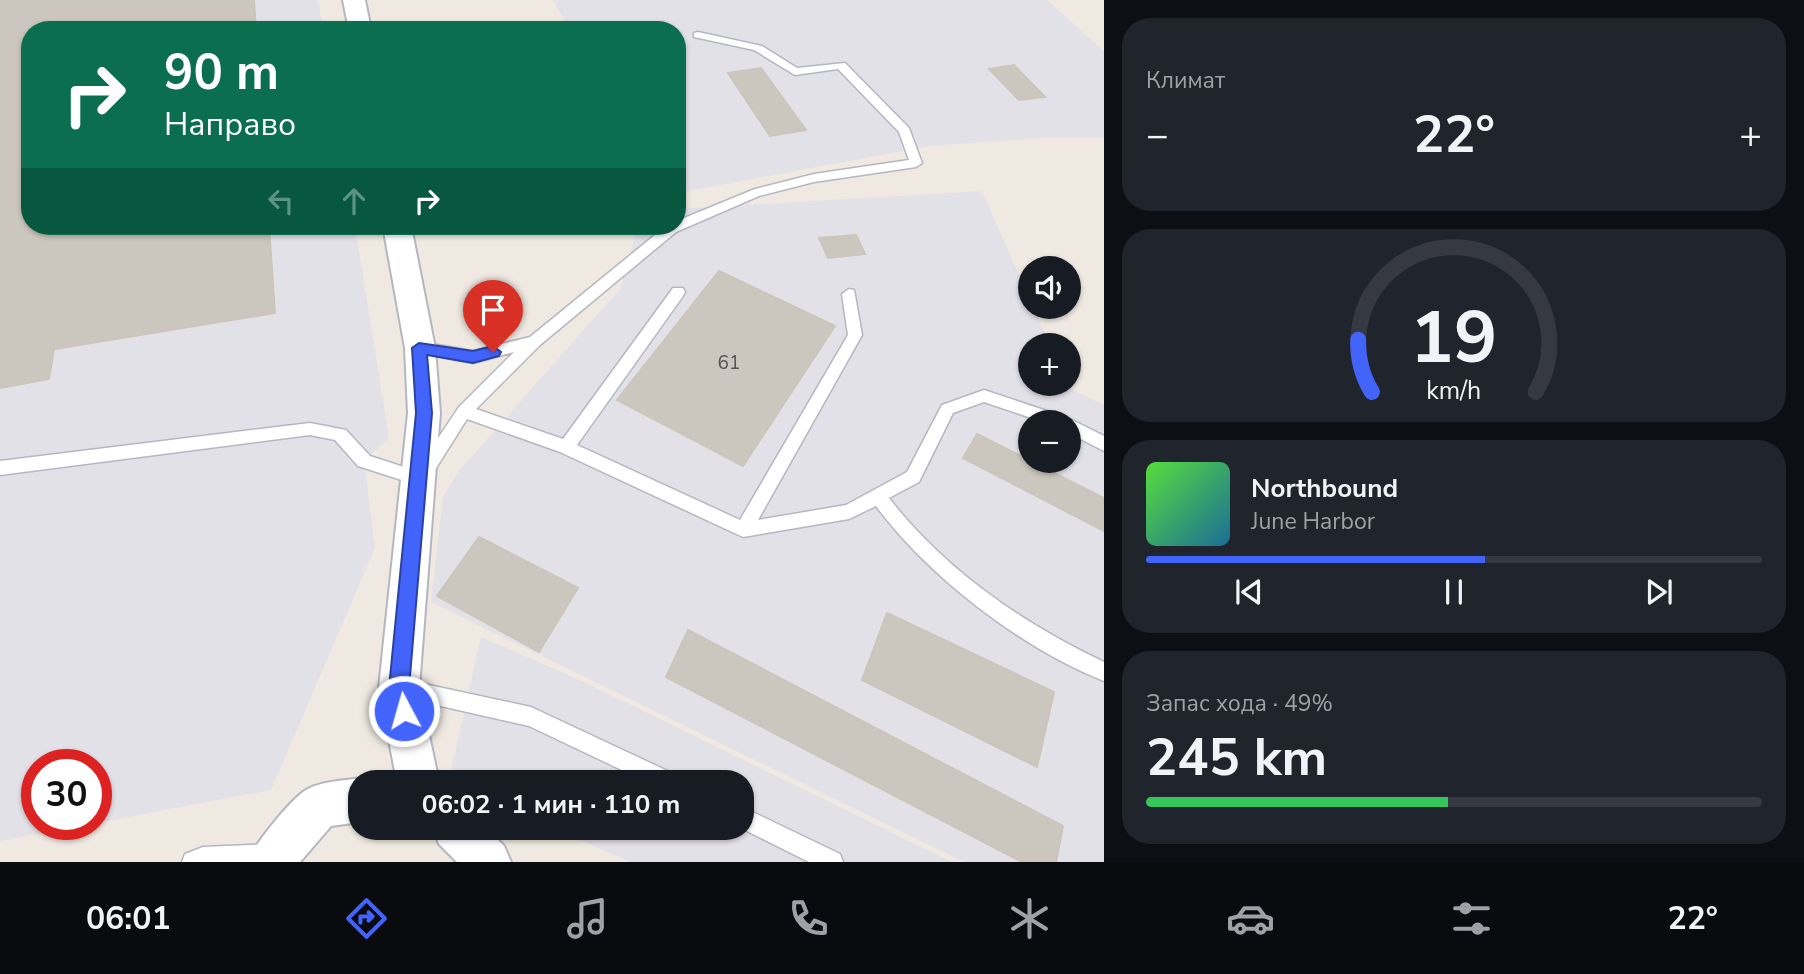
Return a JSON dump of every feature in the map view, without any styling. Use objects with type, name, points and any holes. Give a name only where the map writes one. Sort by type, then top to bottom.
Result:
[{"type":"street","points":[[354,0],[358,21]]},
{"type":"street","points":[[399,235],[419,348],[424,413],[399,688],[416,770]]},
{"type":"street","points":[[271,859],[320,806],[348,802]]},
{"type":"street","points":[[467,840],[488,862]]},
{"type":"lane","points":[[686,222],[755,193],[814,178],[916,163],[905,131],[841,65],[795,72],[758,48],[698,35]]},
{"type":"lane","points":[[0,468],[310,429],[340,435],[364,461],[420,479],[464,411],[535,341],[664,235]]},
{"type":"lane","points":[[566,447],[678,292]]},
{"type":"lane","points":[[743,530],[855,334],[849,294]]},
{"type":"lane","points":[[419,348],[473,357],[535,341]]},
{"type":"lane","points":[[464,411],[566,447],[743,530],[849,512],[913,477],[947,409],[984,396],[1026,410]]},
{"type":"lane","points":[[1081,432],[1104,444]]},
{"type":"lane","points":[[878,496],[914,541],[965,585],[1079,661],[1104,672]]},
{"type":"lane","points":[[399,688],[531,717],[644,770]]},
{"type":"lane","points":[[754,823],[832,862]]},
{"type":"lane","points":[[193,862],[204,858],[271,859]]},
{"type":"shaded area","points":[[0,0],[318,0],[322,21],[21,21],[21,235],[356,235],[389,438],[364,461],[375,548],[271,790],[112,820],[112,749],[21,749],[21,837],[0,841]]},
{"type":"shaded area","points":[[553,0],[1047,0],[1104,51],[1104,138],[1044,138],[930,146],[686,191],[686,21],[565,21]]},
{"type":"shaded area","points":[[982,191],[1018,273],[1018,319],[1039,319],[1045,333],[1018,333],[1018,396],[1081,394],[1104,405],[1104,862],[964,862],[431,602],[443,497],[459,471],[620,289],[635,235],[686,235],[686,208]]},
{"type":"shaded area","points":[[481,637],[582,681],[952,862],[630,862],[581,840],[754,840],[754,770],[451,770]]},
{"type":"building","points":[[254,0],[255,21],[21,21],[21,235],[270,235],[275,313],[0,358],[0,1]]},
{"type":"building","points":[[1014,65],[1045,97],[1019,100],[989,69]]},
{"type":"building","points":[[761,68],[806,130],[770,136],[728,73]]},
{"type":"building","points":[[856,235],[865,254],[828,258],[819,238]]},
{"type":"building","points":[[719,271],[835,326],[743,466],[617,400]]},
{"type":"building","points":[[54,349],[49,379],[0,388],[0,358]]},
{"type":"building","points":[[977,434],[1018,455],[1018,473],[1054,473],[1104,498],[1104,531],[963,458]]},
{"type":"building","points":[[479,537],[578,588],[539,652],[437,596]]},
{"type":"building","points":[[887,613],[1054,692],[1037,767],[862,680]]},
{"type":"building","points":[[688,630],[1063,826],[1056,862],[1022,862],[666,677]]},
{"type":"route","points":[[404,711],[399,688],[424,413],[419,348],[473,357],[493,352]]}]
